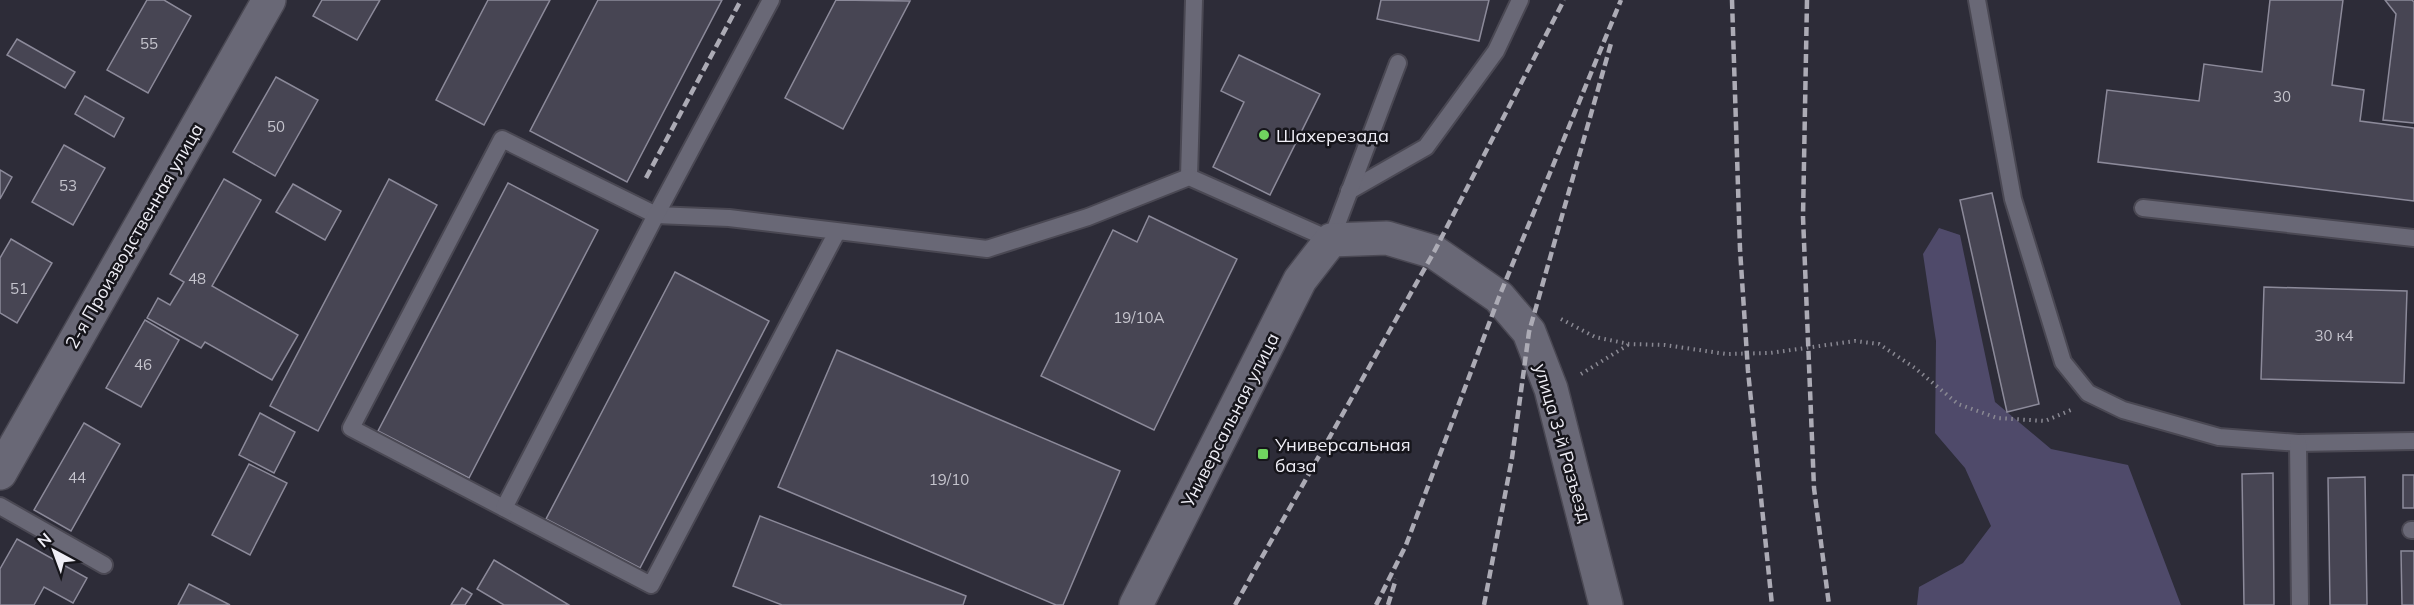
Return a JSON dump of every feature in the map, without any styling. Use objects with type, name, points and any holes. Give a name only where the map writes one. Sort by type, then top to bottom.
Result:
[{"type":"street","name":"2-я Производственная улица","points":[[0,473],[268,0]]},
{"type":"street","name":"улица 3-й Разъезд","points":[[1331,240],[1387,238],[1434,252],[1499,297],[1530,332],[1554,397],[1606,605]]},
{"type":"street","name":"Универсальная улица","points":[[1136,605],[1300,280],[1331,240]]},
{"type":"lane","points":[[504,508],[771,0]]},
{"type":"lane","points":[[1189,177],[1194,0]]},
{"type":"lane","points":[[1349,191],[1426,147],[1496,51],[1520,0]]},
{"type":"lane","points":[[1977,0],[2016,210],[2063,362],[2088,393],[2123,410],[2219,437],[2298,443],[2414,441]]},
{"type":"lane","points":[[837,232],[651,585],[351,428],[502,139],[656,215],[729,218],[987,249],[1088,218],[1189,177],[1331,240],[1398,63]]},
{"type":"lane","points":[[2144,208],[2414,238]]},
{"type":"lane","points":[[2298,443],[2300,605]]},
{"type":"lane","points":[[0,506],[104,565]]},
{"type":"path","points":[[1558,316],[1595,337],[1629,344],[1665,345],[1726,354],[1770,353],[1856,341],[1879,344],[1916,368],[1958,404],[1997,418],[2045,421],[2099,399]]},
{"type":"path","points":[[1554,397],[1586,369],[1629,344]]},
{"type":"shaded area","points":[[1939,228],[1960,235],[1995,402],[2051,449],[2128,465],[2181,605],[1917,605],[1919,587],[1963,563],[1991,526],[1965,468],[1935,433],[1936,341],[1923,254]]},
{"type":"building","points":[[147,0],[164,0],[191,16],[148,93],[107,70]]},
{"type":"building","points":[[322,0],[380,0],[357,40],[313,16]]},
{"type":"building","points":[[488,0],[550,0],[484,125],[436,100]]},
{"type":"building","points":[[598,0],[722,0],[627,182],[530,131]]},
{"type":"building","points":[[836,0],[910,1],[843,129],[785,98]]},
{"type":"building","points":[[1381,0],[1489,0],[1479,41],[1377,19]]},
{"type":"building","points":[[2270,0],[2343,0],[2332,85],[2364,90],[2360,121],[2414,128],[2414,201],[2098,162],[2107,90],[2199,101],[2204,64],[2262,72]]},
{"type":"building","points":[[2385,0],[2412,0],[2414,2],[2414,123],[2383,120],[2396,14]]},
{"type":"building","points":[[17,39],[75,72],[65,88],[7,55]]},
{"type":"building","name":"Шахерезада","points":[[1239,55],[1320,94],[1270,195],[1213,167],[1244,102],[1221,91]]},
{"type":"building","points":[[276,77],[318,100],[275,176],[233,152]]},
{"type":"building","points":[[85,96],[124,118],[114,137],[75,114]]},
{"type":"building","points":[[64,145],[105,168],[73,225],[32,202]]},
{"type":"building","points":[[0,170],[12,177],[0,199]]},
{"type":"building","points":[[224,179],[261,200],[212,286],[298,335],[272,380],[205,342],[201,348],[147,318],[158,298],[170,305],[184,282],[170,274]]},
{"type":"building","points":[[389,179],[437,205],[318,431],[270,406]]},
{"type":"building","points":[[508,183],[598,230],[469,478],[378,431]]},
{"type":"building","points":[[293,184],[341,211],[325,240],[276,212]]},
{"type":"building","points":[[1992,193],[2039,404],[2007,412],[1960,200]]},
{"type":"building","points":[[1149,216],[1237,259],[1154,430],[1041,376],[1113,230],[1137,242]]},
{"type":"building","points":[[11,239],[52,263],[17,323],[0,313],[0,258]]},
{"type":"building","points":[[675,272],[769,321],[640,568],[546,519]]},
{"type":"building","points":[[2264,287],[2407,291],[2404,383],[2261,379]]},
{"type":"building","points":[[145,320],[179,340],[141,407],[106,388]]},
{"type":"building","points":[[837,350],[1120,471],[1063,605],[1056,605],[778,487]]},
{"type":"building","points":[[260,413],[295,432],[274,473],[239,455]]},
{"type":"building","points":[[84,423],[120,444],[71,531],[34,510]]},
{"type":"building","points":[[249,464],[287,483],[250,555],[212,535]]},
{"type":"building","points":[[2273,473],[2274,605],[2244,605],[2242,474]]},
{"type":"building","points":[[2403,475],[2414,475],[2414,508],[2403,508]]},
{"type":"building","points":[[2365,477],[2367,605],[2330,605],[2328,478]]},
{"type":"building","points":[[760,516],[966,596],[963,605],[782,605],[733,586]]},
{"type":"building","points":[[17,539],[87,578],[73,603],[44,587],[34,605],[0,605],[0,569]]},
{"type":"building","points":[[2401,551],[2414,551],[2414,605],[2402,605]]},
{"type":"building","points":[[494,560],[569,605],[504,605],[477,589]]},
{"type":"building","points":[[189,584],[230,605],[178,605]]},
{"type":"building","points":[[462,588],[472,594],[465,605],[451,605]]},
{"type":"railway","points":[[646,178],[741,0]]},
{"type":"railway","points":[[1235,605],[1434,252],[1564,0]]},
{"type":"railway","points":[[1376,605],[1406,545],[1499,297],[1621,0]]},
{"type":"railway","points":[[1732,0],[1740,249],[1748,371],[1772,605]]},
{"type":"railway","points":[[1807,0],[1803,217],[1814,488],[1829,605]]},
{"type":"railway","points":[[1484,605],[1512,458],[1529,332],[1612,40]]},
{"type":"railway","points":[[1388,605],[1396,579]]},
{"type":"place","name":"Шахерезада","points":[[1264,135]]},
{"type":"place","name":"Универсальная база","points":[[1263,454]]}]
